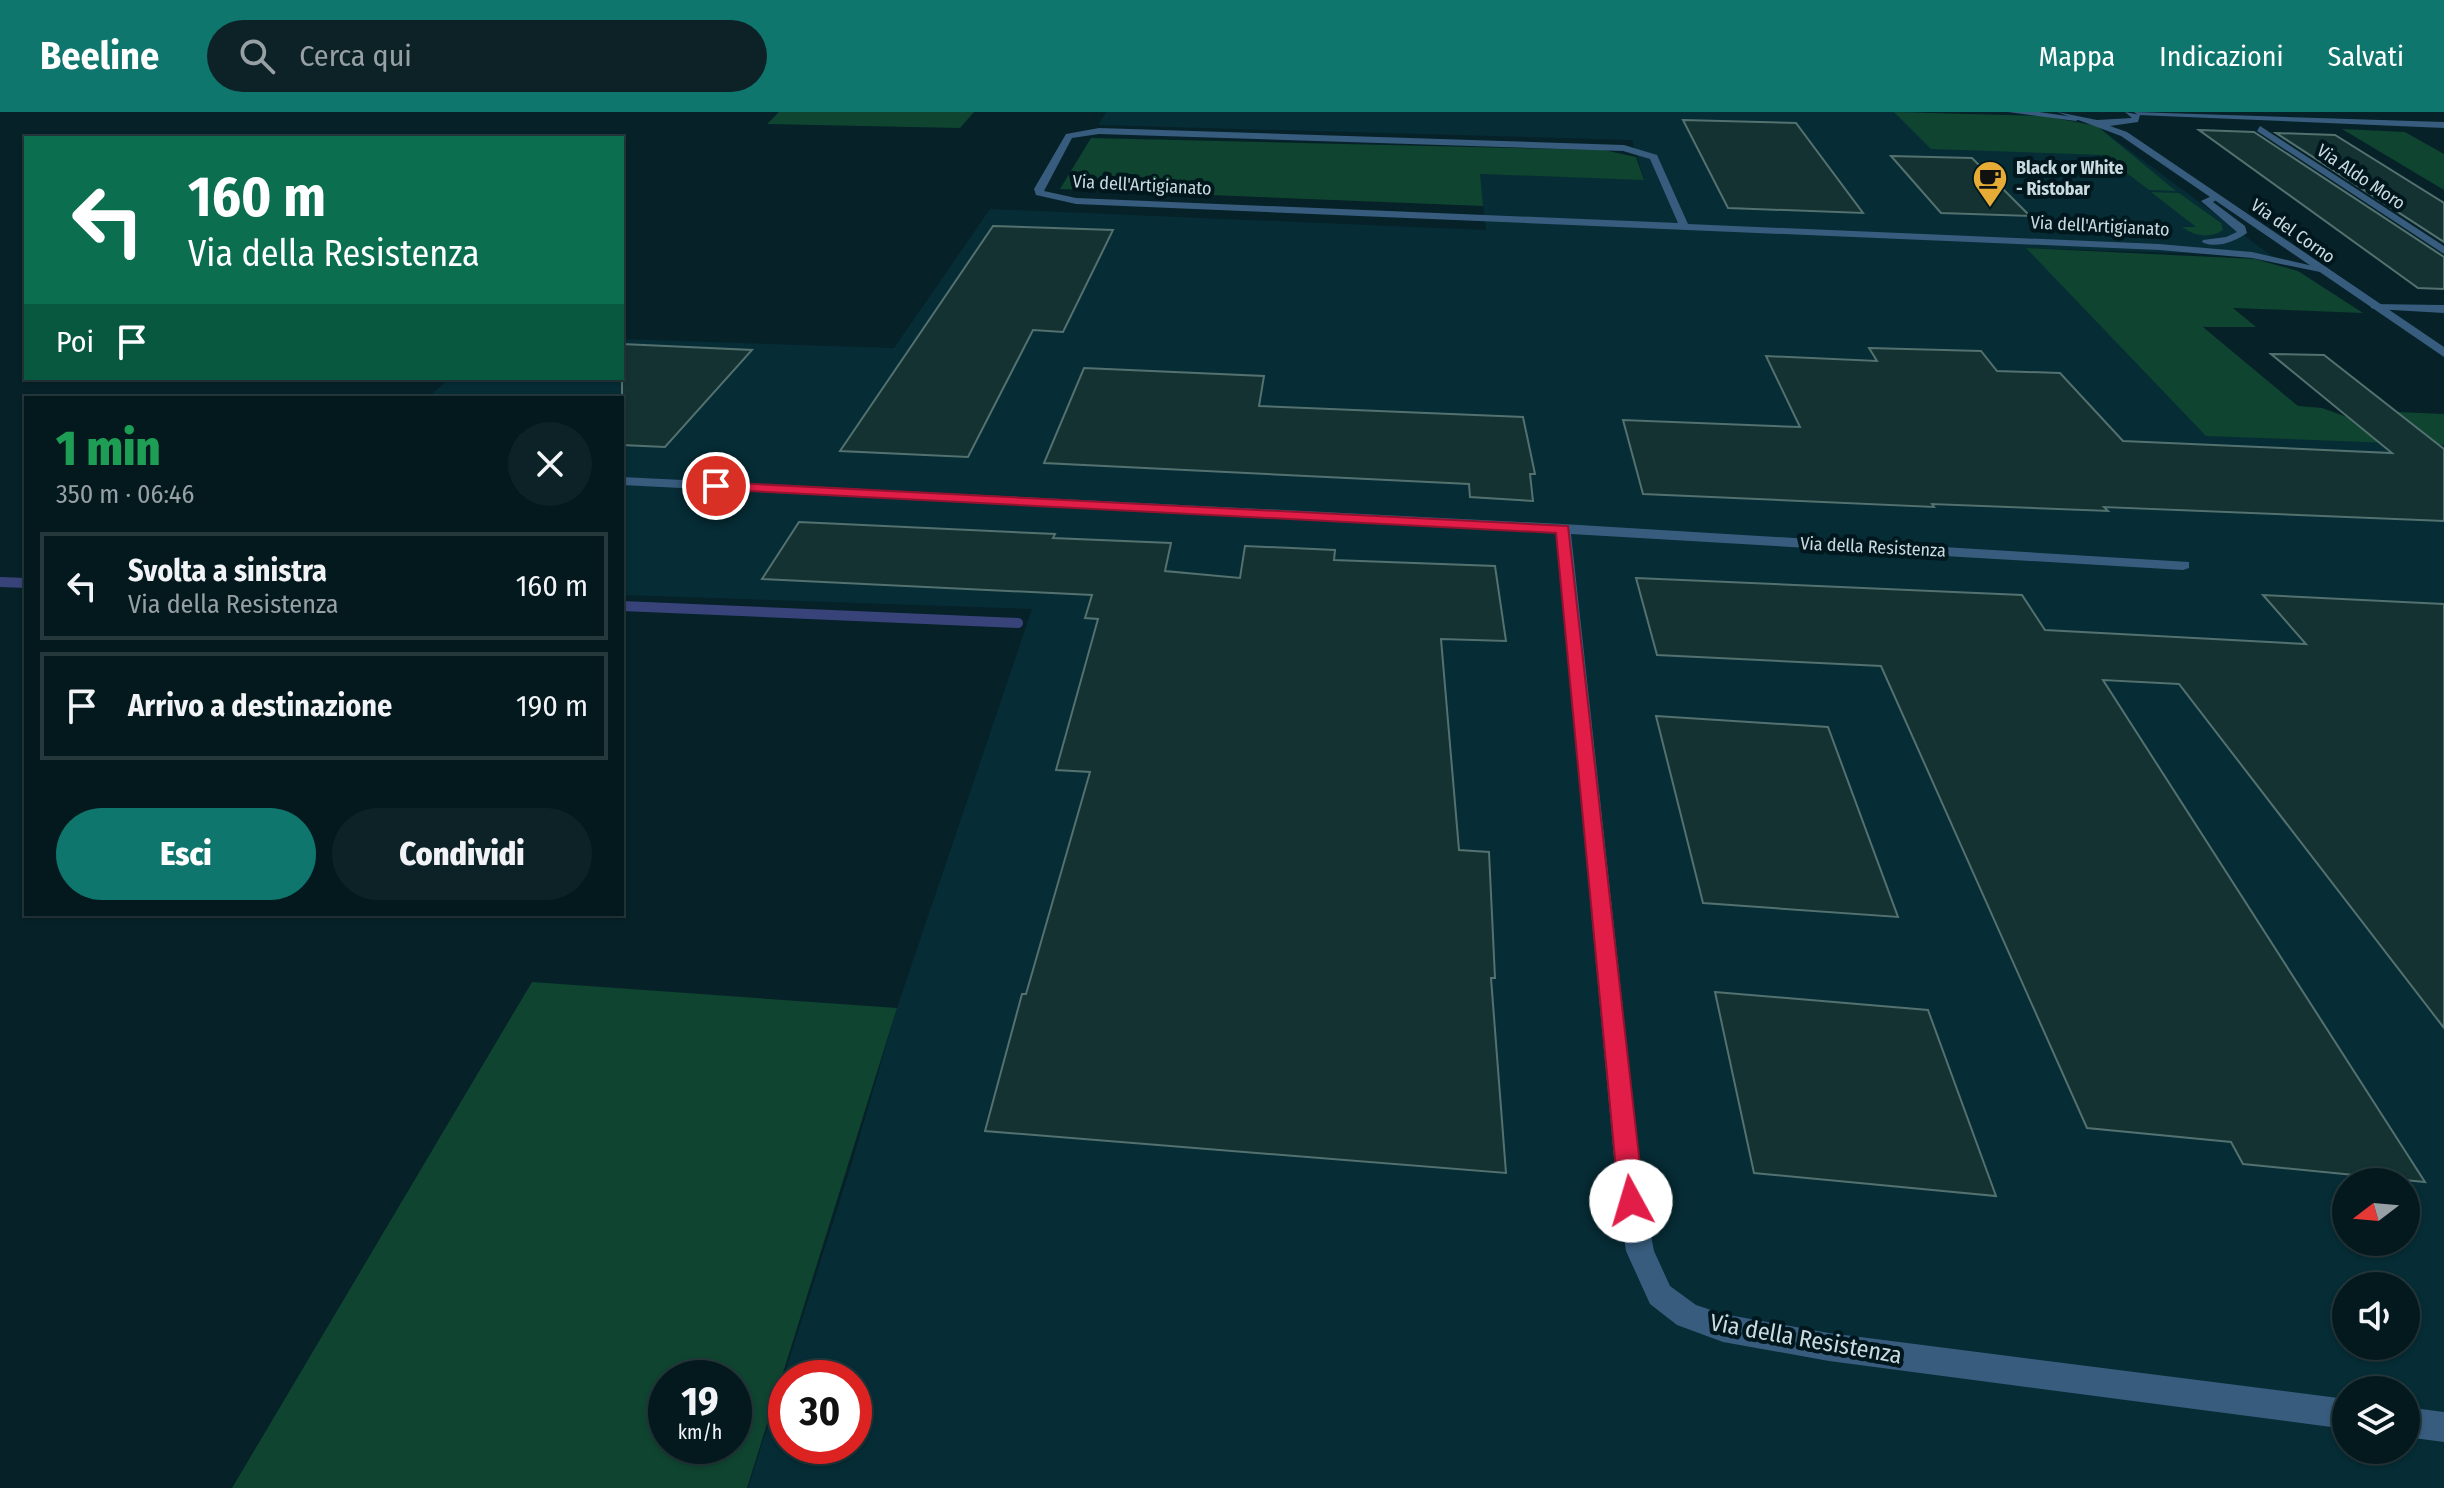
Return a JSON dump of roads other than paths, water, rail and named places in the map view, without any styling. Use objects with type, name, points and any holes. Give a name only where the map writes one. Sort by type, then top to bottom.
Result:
[{"type":"street","points":[[2015,112],[2076,118]]},
{"type":"street","points":[[2061,112],[2076,118]]},
{"type":"street","points":[[2376,112],[2399,124]]},
{"type":"street","points":[[2131,120],[2188,117],[2444,125]]},
{"type":"street","name":"Via del Corno","points":[[2076,118],[2089,121],[2131,120],[2216,197],[2444,353]]},
{"type":"street","name":"Via Aldo Moro","points":[[2260,129],[2444,251]]},
{"type":"street","name":"Via dell'Artigianato","points":[[1684,226],[1654,157],[1624,148],[1092,131],[1069,136],[1039,189],[1039,193],[1047,197],[1076,201],[2159,247],[2252,255],[2320,269]]},
{"type":"street","points":[[2159,247],[2237,238],[2242,233],[2241,228],[2206,201],[2216,197]]},
{"type":"street","points":[[2159,247],[2255,244],[2291,249]]},
{"type":"street","points":[[2375,306],[2444,309]]},
{"type":"street","name":"Via della Resistenza","points":[[624,481],[1563,529],[2183,565]]},
{"type":"street","name":"Via della Resistenza","points":[[1563,529],[1631,1201],[1640,1251],[1660,1295],[1687,1315],[1723,1328],[1829,1347],[2332,1412]]},
{"type":"street","points":[[2420,1424],[2444,1427]]},
{"type":"waterway","points":[[0,582],[24,583]]},
{"type":"waterway","points":[[624,606],[1018,623]]},
{"type":"place","name":"Black or White - Ristobar","points":[[1990,209]]}]
